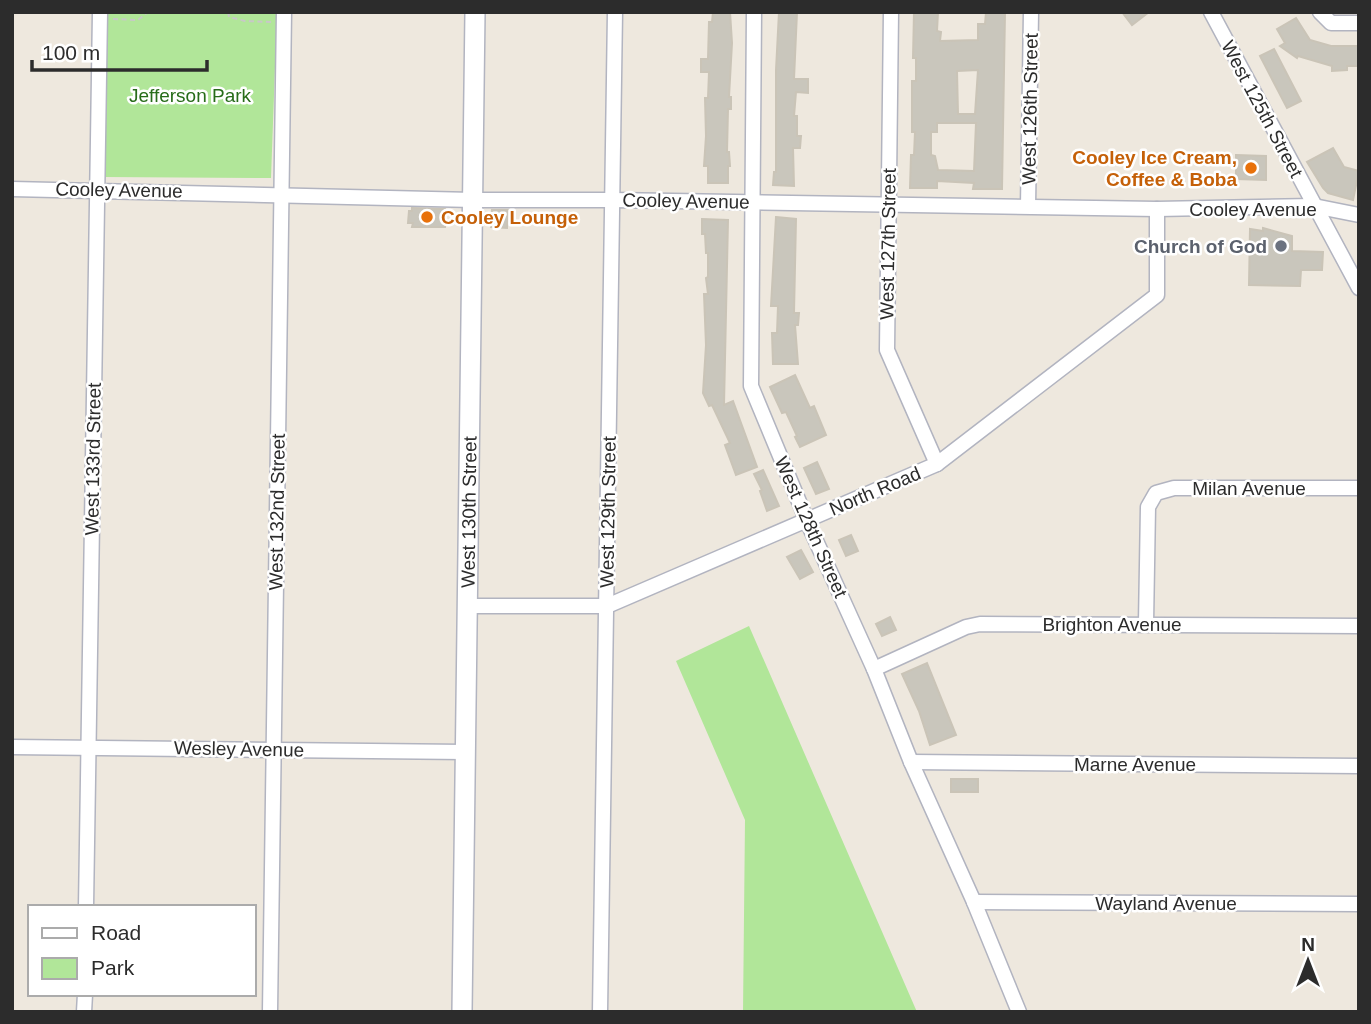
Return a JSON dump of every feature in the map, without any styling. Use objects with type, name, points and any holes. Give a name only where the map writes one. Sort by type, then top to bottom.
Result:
[{"type":"main road","name":"West 130th Street","points":[[461,1012],[475,12]]},
{"type":"street","name":"West 132nd Street","points":[[270,1012],[284,12]]},
{"type":"street","name":"West 129th Street","points":[[600,1012],[615,12]]},
{"type":"street","name":"West 128th Street","points":[[754,12],[751,386],[1019,1012]]},
{"type":"street","name":"West 127th Street","points":[[891,12],[887,350],[937,464]]},
{"type":"street","name":"West 126th Street","points":[[1028,206],[1031,12]]},
{"type":"street","name":"West 125th Street","points":[[1211,12],[1359,288]]},
{"type":"street","points":[[1320,12],[1331,23],[1359,23]]},
{"type":"street","name":"West 133rd Street","points":[[86,905],[97,189],[106,16]]},
{"type":"street","name":"Cooley Avenue","points":[[12,188],[473,200],[1157,209],[1314,206],[1359,215]]},
{"type":"street","name":"North Road","points":[[468,606],[607,606],[937,464],[1157,295],[1157,209]]},
{"type":"street","name":"Milan Avenue","points":[[1146,623],[1148,507],[1156,494],[1174,488],[1359,488]]},
{"type":"street","name":"Brighton Avenue","points":[[874,669],[966,627],[980,624],[1359,626]]},
{"type":"street","name":"Wesley Avenue","points":[[12,747],[465,752]]},
{"type":"street","name":"Marne Avenue","points":[[911,762],[1359,765]]},
{"type":"street","name":"Wayland Avenue","points":[[974,902],[1359,904]]},
{"type":"path","points":[[106,16],[138,20],[148,12]]},
{"type":"path","points":[[228,12],[229,17],[245,21],[272,22]]},
{"type":"green space","name":"Jefferson Park","points":[[106,12],[277,12],[271,178],[104,177]]},
{"type":"green space","points":[[749,626],[917,1012],[743,1012],[745,820],[676,661]]},
{"type":"building","points":[[713,12],[730,12],[732,43],[729,97],[731,109],[728,109],[728,183],[708,183],[708,166],[704,166],[705,98],[708,98],[709,72],[701,72],[701,59],[708,59],[709,22],[712,22]]},
{"type":"building","points":[[779,12],[797,12],[794,79],[808,79],[808,93],[796,92],[794,116],[797,116],[797,136],[801,136],[800,148],[793,148],[794,186],[773,185],[776,172]]},
{"type":"building","points":[[914,12],[938,12],[937,31],[941,32],[940,41],[978,40],[978,24],[985,24],[986,12],[1005,12],[1002,189],[973,189],[974,183],[937,181],[937,188],[910,188],[915,132],[912,132],[912,81],[916,81],[916,58],[913,58]],"holes":[[[978,70],[975,114],[958,114],[957,71]],[[937,123],[976,123],[974,171],[938,170],[935,156],[931,155],[931,132],[937,132]]]},
{"type":"building","points":[[1122,12],[1149,12],[1132,25]]},
{"type":"building","points":[[1296,18],[1310,40],[1331,46],[1359,46],[1359,66],[1347,66],[1347,70],[1332,71],[1332,66],[1298,56],[1297,58],[1280,46],[1285,43],[1277,29]]},
{"type":"building","points":[[1274,49],[1301,101],[1287,108],[1260,56]]},
{"type":"building","points":[[1333,148],[1344,167],[1359,171],[1353,200],[1328,193],[1307,162]]},
{"type":"building","name":"Cooley Ice Cream, Coffee & Boba","points":[[1236,155],[1266,156],[1266,180],[1236,179]]},
{"type":"building","name":"Cooley Lounge","points":[[412,208],[445,209],[445,227],[412,227],[413,223],[408,223],[409,211],[412,211]]},
{"type":"building","points":[[492,210],[508,210],[507,228],[491,227]]},
{"type":"building","points":[[776,217],[796,219],[794,313],[799,313],[798,325],[795,325],[798,364],[773,364],[772,333],[777,333],[778,306],[771,306]]},
{"type":"building","points":[[702,219],[728,220],[724,405],[733,401],[757,467],[736,475],[725,445],[730,443],[712,405],[709,406],[703,393],[706,345],[704,294],[708,294],[708,253],[705,234],[702,234]]},
{"type":"building","points":[[1263,228],[1292,236],[1292,251],[1323,252],[1322,270],[1301,270],[1300,286],[1249,285],[1250,229],[1263,231]]},
{"type":"building","points":[[795,375],[810,408],[814,406],[826,435],[800,447],[786,412],[782,413],[770,387]]},
{"type":"building","points":[[817,462],[829,489],[816,494],[804,468]]},
{"type":"building","points":[[763,470],[779,506],[767,511],[760,491],[762,490],[754,474]]},
{"type":"building","points":[[851,535],[858,551],[846,556],[839,540]]},
{"type":"building","points":[[801,550],[813,572],[800,579],[787,557]]},
{"type":"building","points":[[890,617],[896,630],[882,636],[876,624]]},
{"type":"building","points":[[927,663],[956,735],[930,745],[919,711],[902,674]]},
{"type":"building","points":[[951,779],[978,779],[978,792],[951,792]]},
{"type":"place","name":"Cooley Ice Cream, Coffee & Boba","points":[[1251,168]]},
{"type":"place","name":"Cooley Lounge","points":[[427,217]]},
{"type":"place","name":"Church of God","points":[[1281,246]]}]
